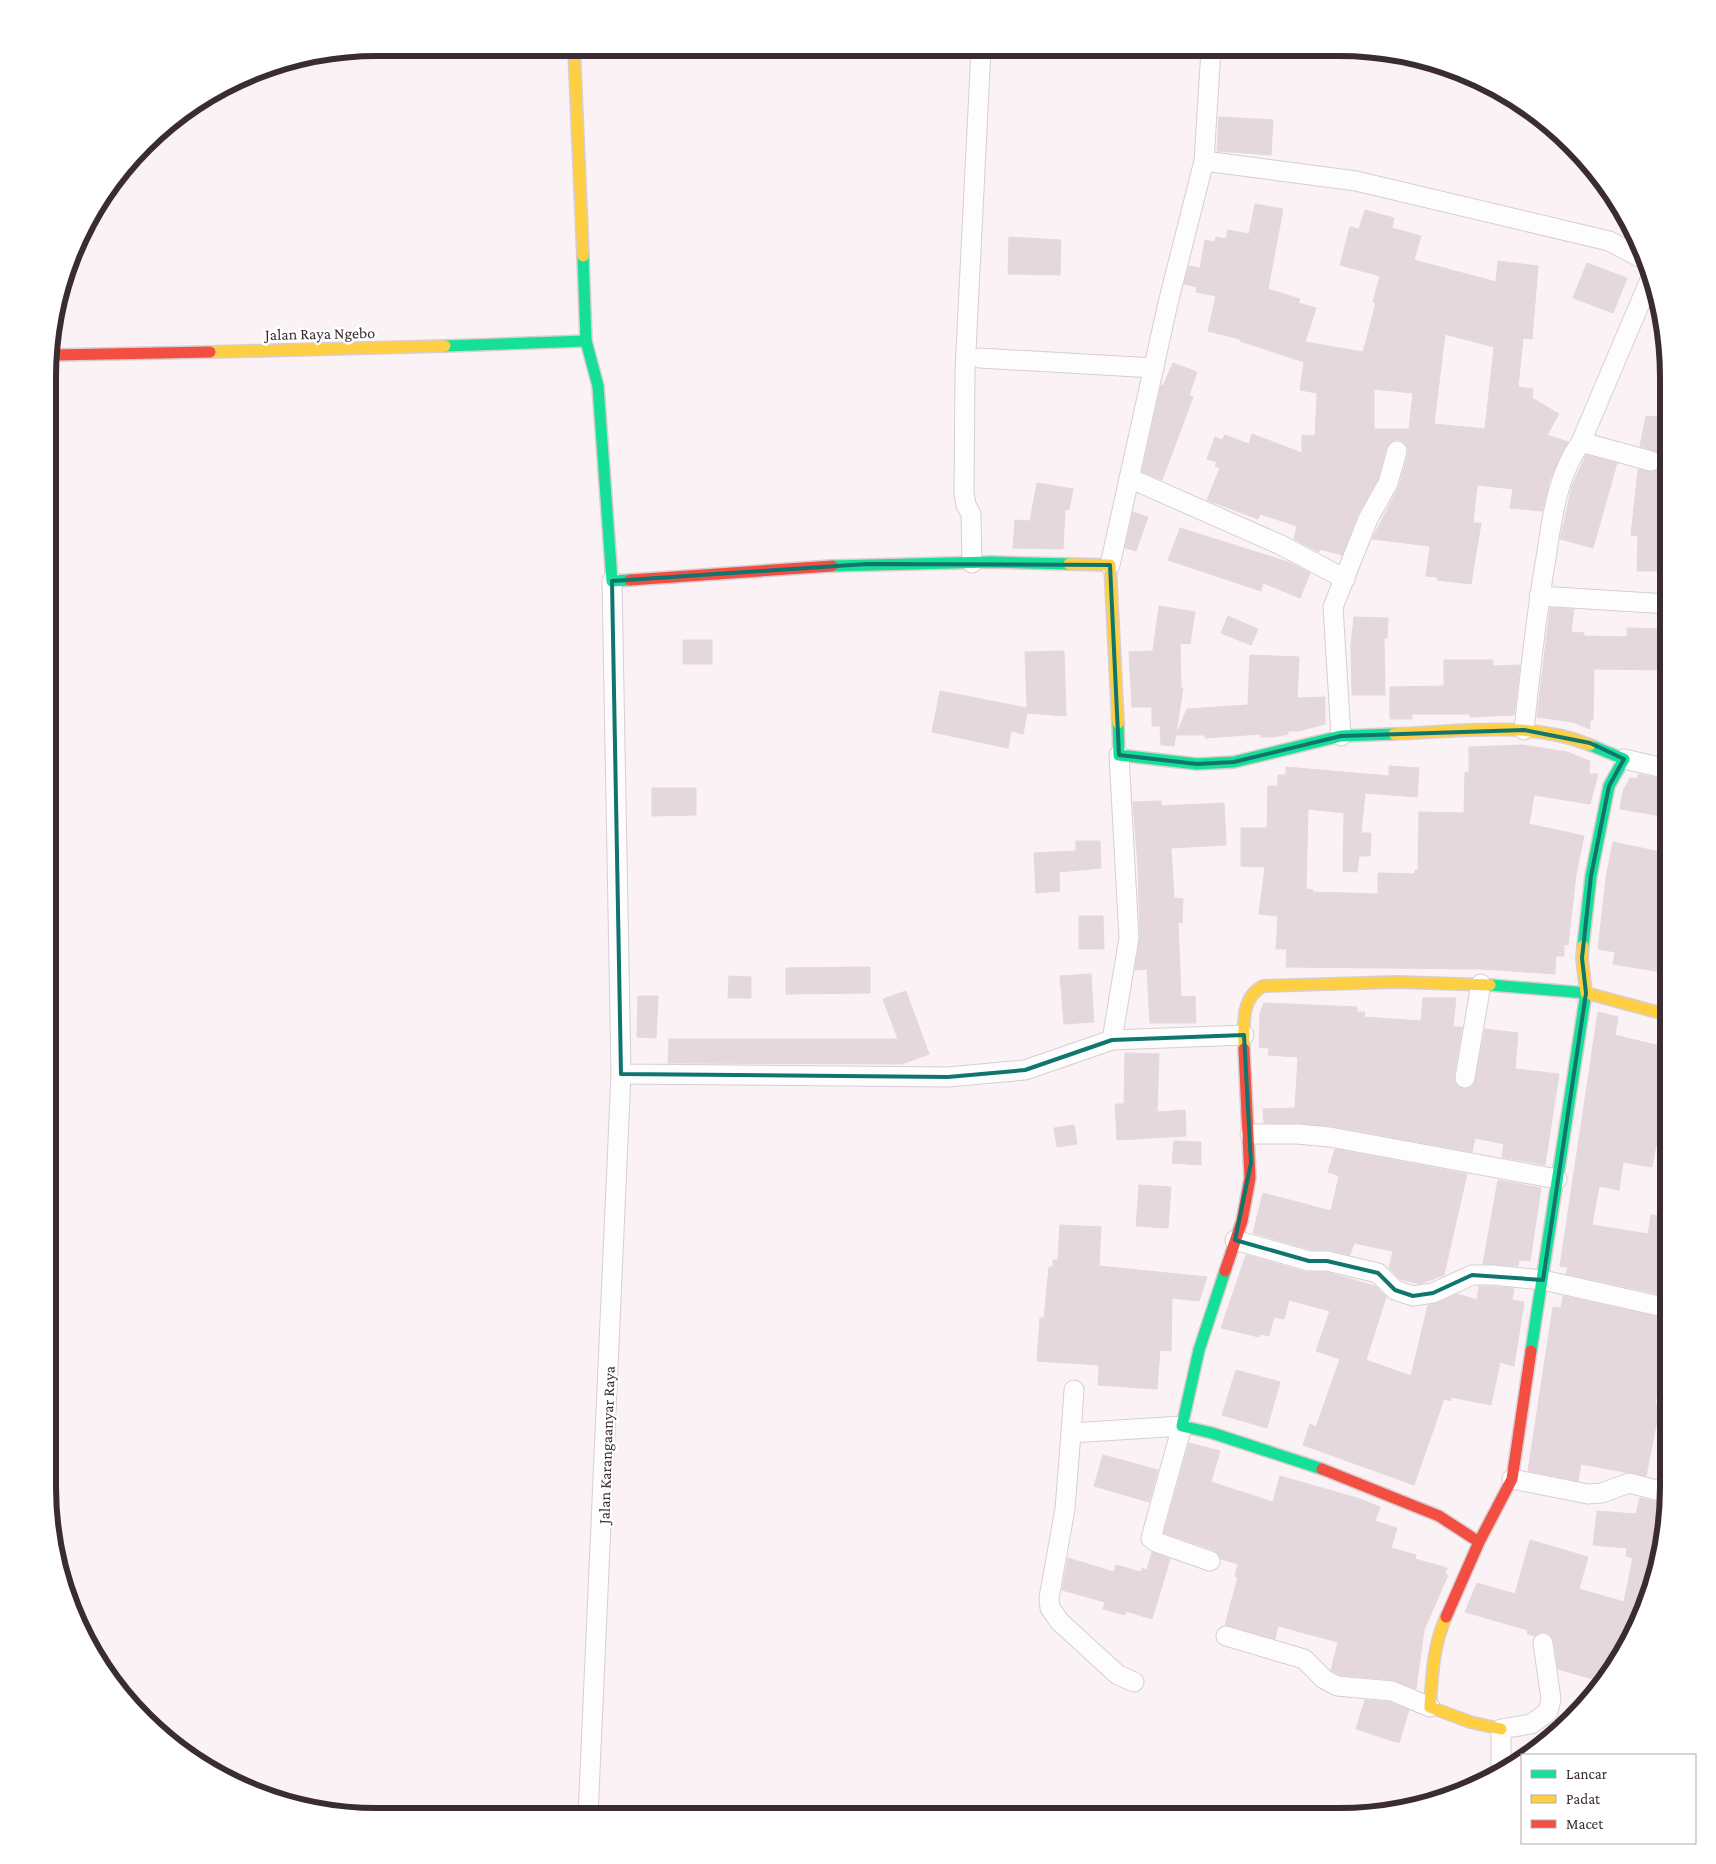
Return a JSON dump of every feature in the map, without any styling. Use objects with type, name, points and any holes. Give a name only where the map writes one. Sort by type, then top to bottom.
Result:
[{"type":"street","points":[[574,56],[586,341],[598,386],[612,581],[867,564],[1110,565]]},
{"type":"street","points":[[972,563],[971,514],[966,505],[964,493],[965,371],[981,56]]},
{"type":"street","points":[[1112,1040],[1129,938],[1110,565],[1168,303],[1204,161],[1211,56]]},
{"type":"street","points":[[1204,161],[1356,181],[1610,241],[1635,254]]},
{"type":"street","points":[[1524,730],[1539,596],[1552,518],[1562,476],[1570,458],[1581,442],[1647,287]]},
{"type":"street","name":"Jalan Raya Ngebo","points":[[57,355],[353,349],[586,341]]},
{"type":"street","points":[[980,358],[1154,368]]},
{"type":"street","points":[[1581,442],[1651,461]]},
{"type":"street","points":[[1341,736],[1332,616],[1337,596],[1368,519],[1388,483],[1397,451]]},
{"type":"street","points":[[1129,478],[1281,545],[1345,579]]},
{"type":"street","name":"Jalan Karangaanyar Raya","points":[[588,1808],[602,1545],[621,1074],[612,581]]},
{"type":"street","points":[[1539,596],[1660,604]]},
{"type":"street","points":[[1119,755],[1197,764],[1234,762],[1341,736],[1524,730],[1571,737],[1624,758],[1660,767]]},
{"type":"street","points":[[1430,1707],[1433,1666],[1440,1633],[1479,1542],[1512,1480],[1586,993],[1582,958],[1591,876],[1609,786],[1624,758]]},
{"type":"street","points":[[1210,1561],[1156,1542],[1151,1538],[1182,1426],[1188,1388],[1235,1240],[1250,1185],[1250,1134],[1244,1035],[1248,998],[1254,991],[1263,986],[1361,981],[1481,984],[1586,993],[1660,1013]]},
{"type":"street","points":[[1464,1078],[1481,984]]},
{"type":"street","points":[[621,1074],[948,1077],[1025,1070],[1112,1040],[1244,1035]]},
{"type":"street","points":[[1250,1134],[1297,1134],[1330,1138],[1557,1180]]},
{"type":"street","points":[[1235,1240],[1309,1261],[1328,1261],[1378,1272],[1395,1290],[1413,1296],[1433,1293],[1472,1275],[1492,1274],[1543,1280],[1660,1306]]},
{"type":"street","points":[[1074,1390],[1065,1509],[1049,1598],[1050,1608],[1060,1622],[1096,1656],[1118,1675],[1134,1682]]},
{"type":"street","points":[[1071,1433],[1182,1426],[1295,1459],[1370,1486],[1440,1516],[1479,1542]]},
{"type":"street","points":[[1512,1480],[1588,1494],[1602,1493],[1629,1483],[1660,1492]]},
{"type":"street","points":[[1226,1636],[1304,1659],[1324,1679],[1337,1686],[1392,1691],[1470,1722],[1501,1729],[1531,1724],[1548,1712],[1551,1699],[1543,1643]]},
{"type":"street","points":[[1501,1729],[1501,1764]]},
{"type":"highlighted area","points":[[867,564],[1110,565],[1119,755],[1197,764],[1234,762],[1341,736],[1524,730],[1590,743],[1624,759],[1609,786],[1591,876],[1582,958],[1586,993],[1543,1280],[1472,1275],[1433,1293],[1413,1296],[1395,1290],[1378,1273],[1327,1261],[1309,1261],[1235,1240],[1251,1163],[1244,1035],[1112,1040],[1025,1070],[948,1077],[621,1074],[612,581]]},
{"type":"building","points":[[1219,117],[1273,120],[1271,155],[1217,151]]},
{"type":"building","points":[[1255,204],[1283,209],[1268,289],[1300,299],[1298,303],[1316,308],[1305,342],[1363,352],[1376,303],[1373,302],[1380,276],[1340,265],[1350,227],[1359,229],[1365,210],[1394,218],[1392,228],[1421,236],[1414,260],[1496,282],[1498,261],[1538,266],[1532,339],[1523,338],[1518,387],[1533,389],[1532,398],[1559,414],[1547,435],[1568,442],[1550,479],[1542,511],[1510,508],[1513,489],[1477,485],[1473,523],[1481,523],[1471,584],[1437,580],[1438,577],[1426,576],[1430,546],[1372,539],[1399,486],[1408,454],[1408,448],[1400,440],[1394,440],[1386,448],[1378,479],[1358,514],[1342,555],[1320,549],[1319,552],[1294,539],[1297,526],[1260,514],[1258,519],[1207,500],[1220,468],[1215,466],[1217,462],[1207,459],[1215,437],[1222,440],[1225,435],[1249,444],[1252,434],[1302,453],[1302,435],[1315,436],[1317,393],[1300,390],[1304,362],[1240,341],[1240,339],[1208,331],[1216,296],[1196,292],[1197,287],[1184,284],[1189,266],[1200,268],[1205,240],[1215,242],[1216,237],[1226,239],[1228,230],[1249,234]],"holes":[[[1445,334],[1494,347],[1485,429],[1434,424]],[[1374,389],[1413,393],[1409,429],[1374,429]]]},
{"type":"building","points":[[1009,237],[1061,240],[1060,275],[1008,274]]},
{"type":"building","points":[[1587,263],[1627,278],[1613,313],[1573,298]]},
{"type":"building","points":[[1173,363],[1197,372],[1189,395],[1193,397],[1162,480],[1142,472],[1161,385],[1163,386]]},
{"type":"building","points":[[1646,416],[1660,417],[1659,453],[1640,446]]},
{"type":"building","points":[[1586,455],[1617,463],[1593,548],[1560,539],[1572,486]]},
{"type":"building","points":[[1660,466],[1660,571],[1637,571],[1638,536],[1631,535],[1638,469],[1653,472]]},
{"type":"building","points":[[1037,483],[1073,489],[1069,510],[1065,509],[1063,549],[1013,548],[1015,520],[1030,521]]},
{"type":"building","points":[[1133,512],[1148,517],[1136,551],[1125,548]]},
{"type":"building","points":[[1180,528],[1288,562],[1310,573],[1300,598],[1263,583],[1261,591],[1168,560]]},
{"type":"building","points":[[1159,606],[1195,612],[1190,644],[1180,643],[1181,688],[1183,688],[1174,746],[1161,745],[1160,726],[1152,726],[1152,707],[1132,707],[1129,652],[1153,651]]},
{"type":"building","points":[[1550,608],[1574,609],[1571,632],[1584,633],[1584,636],[1627,637],[1627,628],[1660,629],[1660,670],[1594,669],[1593,720],[1590,720],[1590,729],[1573,722],[1537,717]]},
{"type":"building","points":[[1228,616],[1258,629],[1251,645],[1221,633]]},
{"type":"building","points":[[1354,617],[1388,618],[1387,638],[1384,638],[1385,695],[1352,695],[1351,645]]},
{"type":"building","points":[[683,640],[712,640],[712,664],[683,664]]},
{"type":"building","points":[[1064,651],[1066,716],[1027,713],[1023,734],[1011,731],[1008,748],[932,732],[940,691],[1027,708],[1025,652]]},
{"type":"building","points":[[1250,655],[1299,657],[1297,698],[1325,697],[1325,724],[1299,731],[1288,731],[1288,734],[1274,737],[1261,737],[1261,734],[1205,738],[1205,735],[1176,735],[1187,709],[1248,705]]},
{"type":"building","points":[[1444,660],[1493,660],[1493,666],[1520,665],[1514,715],[1470,717],[1470,714],[1412,714],[1412,719],[1390,719],[1390,687],[1444,686]]},
{"type":"building","points":[[1523,745],[1567,752],[1590,761],[1589,774],[1598,774],[1590,804],[1534,795],[1529,824],[1584,836],[1576,874],[1568,945],[1564,944],[1564,956],[1556,956],[1555,974],[1481,969],[1286,967],[1287,949],[1276,949],[1278,916],[1259,914],[1265,867],[1241,866],[1241,828],[1267,828],[1268,786],[1278,786],[1278,775],[1286,775],[1286,767],[1389,776],[1389,766],[1419,768],[1417,797],[1365,793],[1361,833],[1371,833],[1370,856],[1359,856],[1357,872],[1343,871],[1344,813],[1308,809],[1306,889],[1313,890],[1312,892],[1378,894],[1378,873],[1415,874],[1415,870],[1418,870],[1419,812],[1464,813],[1465,772],[1469,772],[1469,747]]},
{"type":"building","points":[[1638,774],[1660,778],[1660,816],[1620,809],[1623,791],[1630,778],[1638,779]]},
{"type":"building","points":[[652,788],[696,788],[696,815],[652,816]]},
{"type":"building","points":[[1161,801],[1161,806],[1224,803],[1226,845],[1171,848],[1174,898],[1183,899],[1182,923],[1178,922],[1181,997],[1195,996],[1196,1023],[1150,1023],[1147,969],[1135,970],[1140,937],[1138,867],[1133,802]]},
{"type":"building","points":[[1076,841],[1100,841],[1101,868],[1059,872],[1060,891],[1036,893],[1034,853],[1076,851]]},
{"type":"building","points":[[1613,842],[1660,852],[1660,878],[1657,893],[1660,893],[1660,972],[1613,964],[1615,952],[1598,949],[1606,878]]},
{"type":"building","points":[[1079,916],[1103,916],[1104,949],[1079,949]]},
{"type":"building","points":[[870,967],[870,993],[786,994],[786,968]]},
{"type":"building","points":[[1091,974],[1094,1022],[1064,1024],[1060,976]]},
{"type":"building","points":[[729,976],[751,977],[751,998],[728,998]]},
{"type":"building","points":[[906,991],[929,1054],[902,1064],[668,1063],[669,1039],[898,1039],[883,999]]},
{"type":"building","points":[[638,996],[658,996],[656,1038],[637,1037]]},
{"type":"building","points":[[1423,998],[1456,998],[1453,1027],[1462,1027],[1454,1076],[1458,1087],[1468,1089],[1474,1085],[1485,1029],[1518,1033],[1515,1069],[1559,1074],[1545,1165],[1502,1157],[1504,1144],[1475,1138],[1472,1152],[1331,1126],[1264,1123],[1263,1109],[1295,1108],[1298,1057],[1268,1055],[1269,1048],[1259,1047],[1260,1013],[1264,1003],[1357,1007],[1357,1012],[1365,1012],[1364,1017],[1421,1021]]},
{"type":"building","points":[[1598,1012],[1618,1017],[1615,1035],[1660,1046],[1660,1146],[1656,1145],[1652,1167],[1623,1162],[1619,1190],[1599,1186],[1592,1225],[1648,1234],[1651,1215],[1660,1216],[1660,1294],[1566,1274],[1568,1267],[1560,1266]]},
{"type":"building","points":[[1125,1053],[1159,1054],[1157,1112],[1185,1110],[1186,1136],[1117,1140],[1115,1104],[1124,1104]]},
{"type":"building","points":[[1074,1125],[1077,1144],[1057,1147],[1054,1128]]},
{"type":"building","points":[[1174,1141],[1201,1142],[1201,1165],[1172,1163]]},
{"type":"building","points":[[1335,1149],[1467,1174],[1444,1275],[1420,1284],[1400,1279],[1389,1268],[1393,1251],[1354,1243],[1350,1255],[1329,1250],[1311,1250],[1253,1233],[1263,1193],[1331,1211],[1339,1176],[1328,1172]]},
{"type":"building","points":[[1498,1180],[1541,1188],[1530,1261],[1519,1260],[1518,1266],[1483,1264]]},
{"type":"building","points":[[1139,1185],[1171,1187],[1168,1228],[1136,1226]]},
{"type":"building","points":[[1060,1225],[1101,1227],[1099,1266],[1207,1277],[1199,1301],[1172,1298],[1171,1351],[1160,1350],[1157,1389],[1098,1385],[1099,1365],[1037,1361],[1040,1318],[1044,1318],[1049,1267],[1053,1267],[1053,1260],[1058,1260]]},
{"type":"building","points":[[1246,1255],[1306,1272],[1326,1272],[1375,1286],[1386,1297],[1366,1360],[1411,1376],[1428,1305],[1457,1294],[1477,1300],[1479,1286],[1514,1288],[1512,1300],[1524,1302],[1514,1366],[1500,1362],[1491,1405],[1451,1397],[1451,1401],[1444,1399],[1414,1485],[1303,1445],[1310,1424],[1316,1427],[1340,1359],[1316,1351],[1330,1311],[1289,1300],[1284,1319],[1274,1317],[1269,1336],[1260,1334],[1259,1337],[1221,1328]]},
{"type":"building","points":[[1563,1296],[1660,1317],[1660,1379],[1655,1404],[1660,1405],[1646,1476],[1581,1464],[1578,1481],[1528,1471],[1553,1307],[1561,1308]]},
{"type":"building","points":[[1236,1370],[1280,1382],[1267,1428],[1222,1415]]},
{"type":"building","points":[[1189,1443],[1220,1451],[1211,1482],[1273,1502],[1280,1476],[1357,1498],[1380,1507],[1375,1521],[1397,1528],[1391,1548],[1416,1555],[1415,1559],[1447,1568],[1445,1574],[1448,1575],[1424,1630],[1416,1689],[1393,1680],[1340,1675],[1331,1670],[1338,1642],[1278,1626],[1275,1639],[1225,1625],[1238,1577],[1235,1576],[1238,1564],[1221,1559],[1214,1550],[1164,1533]]},
{"type":"building","points":[[1103,1455],[1158,1470],[1149,1502],[1094,1486]]},
{"type":"building","points":[[1640,1498],[1659,1502],[1654,1550],[1643,1590],[1627,1629],[1606,1665],[1595,1680],[1558,1669],[1554,1641],[1548,1633],[1541,1632],[1535,1636],[1527,1634],[1528,1630],[1465,1612],[1477,1583],[1515,1594],[1530,1540],[1588,1557],[1579,1589],[1624,1602],[1633,1558],[1626,1556],[1627,1548],[1593,1545],[1597,1511],[1636,1514]]},
{"type":"building","points":[[1152,1552],[1170,1559],[1152,1619],[1126,1611],[1125,1615],[1103,1609],[1105,1602],[1062,1590],[1068,1558],[1114,1572],[1116,1565],[1141,1572],[1142,1568],[1147,1570]]},
{"type":"building","points":[[1365,1700],[1389,1702],[1409,1710],[1399,1743],[1356,1729]]},
{"type":"traffic: fast","points":[[583,256],[586,341],[598,386],[612,581],[630,580]]},
{"type":"traffic: fast","points":[[445,346],[586,341]]},
{"type":"traffic: fast","points":[[832,566],[991,562],[1069,564]]},
{"type":"traffic: fast","points":[[1118,723],[1119,755],[1197,764],[1234,762],[1341,736],[1394,734]]},
{"type":"traffic: fast","points":[[1583,946],[1591,876],[1609,786],[1624,759],[1590,745]]},
{"type":"traffic: fast","points":[[1490,985],[1586,993],[1531,1351]]},
{"type":"traffic: fast","points":[[1225,1271],[1199,1350],[1182,1426],[1212,1433],[1322,1469]]},
{"type":"traffic: slow","points":[[574,56],[583,256]]},
{"type":"traffic: slow","points":[[210,352],[445,346]]},
{"type":"traffic: slow","points":[[1069,564],[1110,565],[1118,723]]},
{"type":"traffic: slow","points":[[1394,734],[1494,729],[1518,730],[1543,732],[1567,737],[1590,745]]},
{"type":"traffic: slow","points":[[1583,946],[1582,958],[1586,993],[1660,1013]]},
{"type":"traffic: slow","points":[[1244,1049],[1244,1023],[1247,1005],[1250,998],[1263,986],[1397,982],[1490,985]]},
{"type":"traffic: slow","points":[[1446,1617],[1436,1650],[1430,1707],[1470,1722],[1501,1729]]},
{"type":"traffic: jam","points":[[57,355],[210,352]]},
{"type":"traffic: jam","points":[[630,580],[832,566]]},
{"type":"traffic: jam","points":[[1225,1271],[1242,1221],[1250,1178],[1244,1049]]},
{"type":"traffic: jam","points":[[1479,1542],[1512,1479],[1531,1351]]},
{"type":"traffic: jam","points":[[1322,1469],[1439,1516],[1479,1542],[1446,1617]]}]
